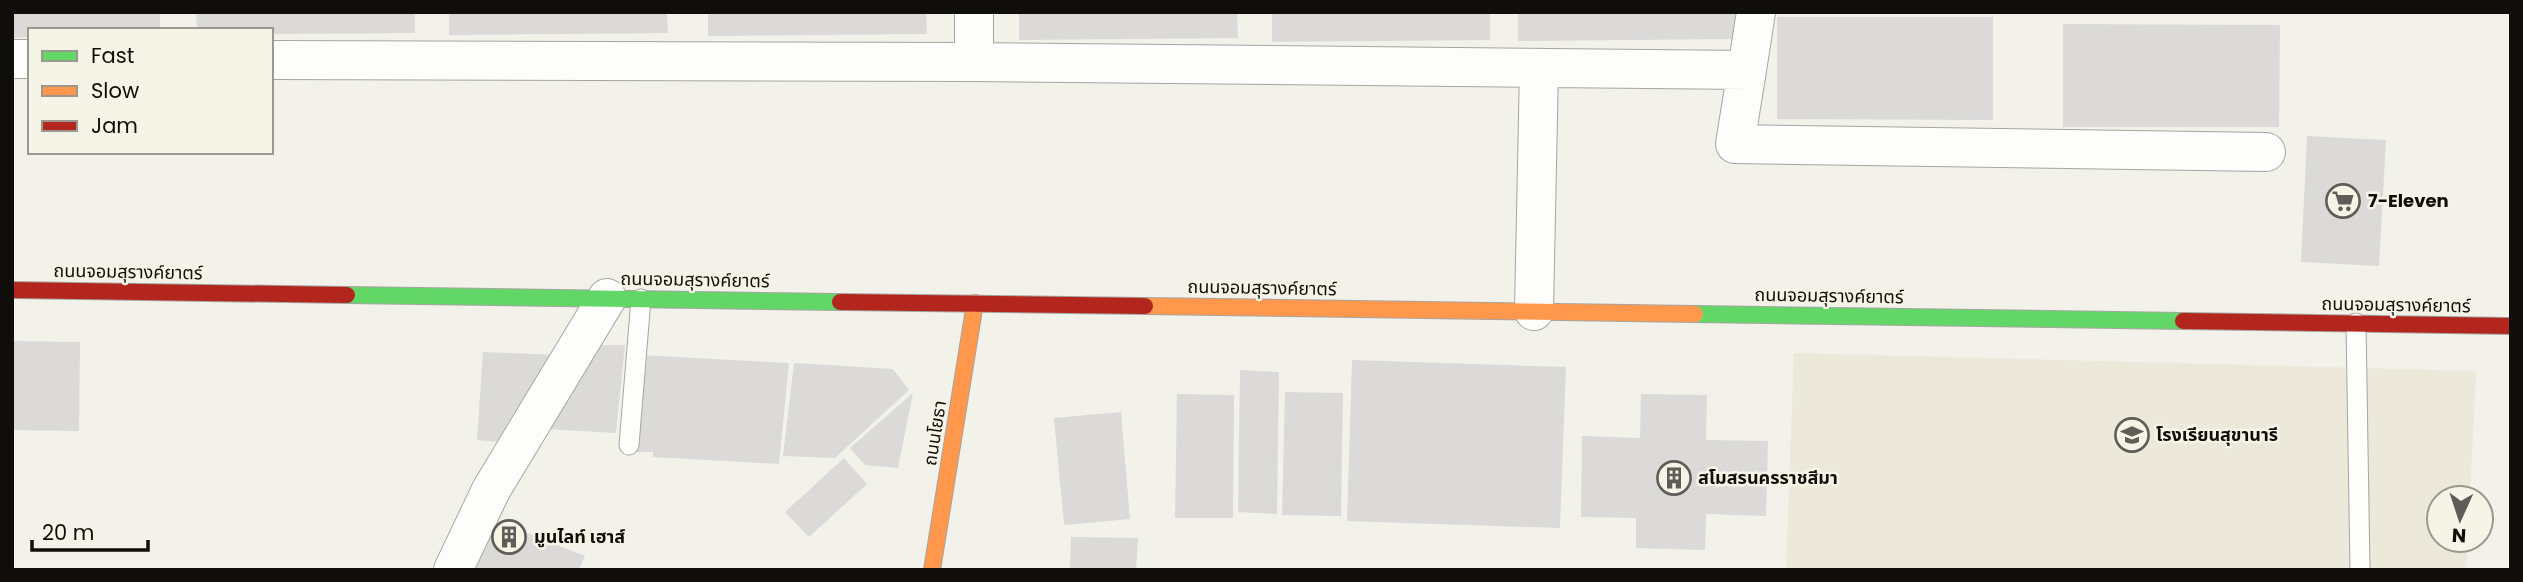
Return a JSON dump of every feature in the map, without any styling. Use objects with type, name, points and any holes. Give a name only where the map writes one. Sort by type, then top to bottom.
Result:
[{"type":"main road","name":"ถนนจอมสุรางค์ยาตร์","points":[[12,290],[2511,326]]},
{"type":"main road","name":"ถนนโยธา","points":[[932,570],[975,303]]},
{"type":"street","points":[[974,12],[974,62]]},
{"type":"street","points":[[1756,12],[1735,144],[2266,152]]},
{"type":"street","points":[[273,60],[974,62],[1747,70]]},
{"type":"street","points":[[1534,311],[1539,68]]},
{"type":"street","points":[[453,570],[491,490],[624,298]]},
{"type":"lane","points":[[624,298],[629,445]]},
{"type":"lane","points":[[2356,323],[2360,570]]},
{"type":"shaded area","name":"โรงเรียนสุขานารี","points":[[1794,353],[2476,371],[2471,484],[2425,484],[2425,554],[2467,554],[2466,570],[1786,570]]},
{"type":"building","points":[[12,12],[160,12],[160,28],[28,28],[28,37],[12,38]]},
{"type":"building","points":[[196,12],[415,12],[415,33],[273,34],[273,28],[197,28]]},
{"type":"building","points":[[449,12],[667,12],[668,33],[449,35]]},
{"type":"building","points":[[708,12],[926,12],[927,34],[708,36]]},
{"type":"building","points":[[1019,12],[1237,12],[1238,38],[1019,40]]},
{"type":"building","points":[[1272,12],[1490,12],[1490,40],[1272,42]]},
{"type":"building","points":[[1518,12],[1736,12],[1736,39],[1518,41]]},
{"type":"building","points":[[1777,17],[1993,17],[1993,120],[1777,119]]},
{"type":"building","points":[[2063,24],[2280,25],[2279,127],[2063,127]]},
{"type":"building","name":"7-Eleven","points":[[2307,136],[2386,140],[2379,266],[2301,262]]},
{"type":"building","points":[[12,341],[80,342],[79,431],[12,430]]},
{"type":"building","points":[[594,345],[625,345],[616,433],[545,429]]},
{"type":"building","points":[[483,352],[558,355],[501,442],[477,440]]},
{"type":"building","points":[[640,355],[789,363],[779,464],[653,457],[653,452],[632,452]]},
{"type":"building","points":[[1352,360],[1566,367],[1560,528],[1347,521]]},
{"type":"building","points":[[794,363],[893,369],[909,390],[835,458],[783,456]]},
{"type":"building","points":[[1240,370],[1279,372],[1277,514],[1238,512]]},
{"type":"building","points":[[1285,392],[1343,393],[1341,516],[1282,515]]},
{"type":"building","points":[[913,393],[898,468],[865,465],[850,448]]},
{"type":"building","points":[[1177,394],[1234,395],[1233,518],[1175,518]]},
{"type":"building","name":"สโมสรนครราชสีมา","points":[[1641,394],[1707,395],[1706,440],[1768,441],[1766,516],[1706,514],[1705,550],[1636,548],[1636,518],[1581,517],[1582,436],[1640,438]]},
{"type":"building","points":[[1121,412],[1130,519],[1064,525],[1054,418]]},
{"type":"building","points":[[844,458],[867,484],[809,537],[785,512]]},
{"type":"building","name":"มูนไลท์ เฮาส์","points":[[489,518],[585,556],[579,570],[467,570]]},
{"type":"building","points":[[1071,537],[1138,538],[1136,570],[1070,570]]},
{"type":"traffic: fast","points":[[347,295],[840,302]]},
{"type":"traffic: fast","points":[[1695,314],[2183,321]]},
{"type":"traffic: slow","points":[[932,570],[975,303]]},
{"type":"traffic: slow","points":[[1145,306],[1695,314]]},
{"type":"traffic: jam","points":[[12,290],[347,295]]},
{"type":"traffic: jam","points":[[840,302],[1145,306]]},
{"type":"traffic: jam","points":[[2183,321],[2511,326]]},
{"type":"place","name":"7-Eleven","points":[[2343,201]]},
{"type":"place","name":"โรงเรียนสุขานารี","points":[[2132,435]]},
{"type":"place","name":"สโมสรนครราชสีมา","points":[[1674,478]]},
{"type":"place","name":"มูนไลท์ เฮาส์","points":[[509,537]]}]
